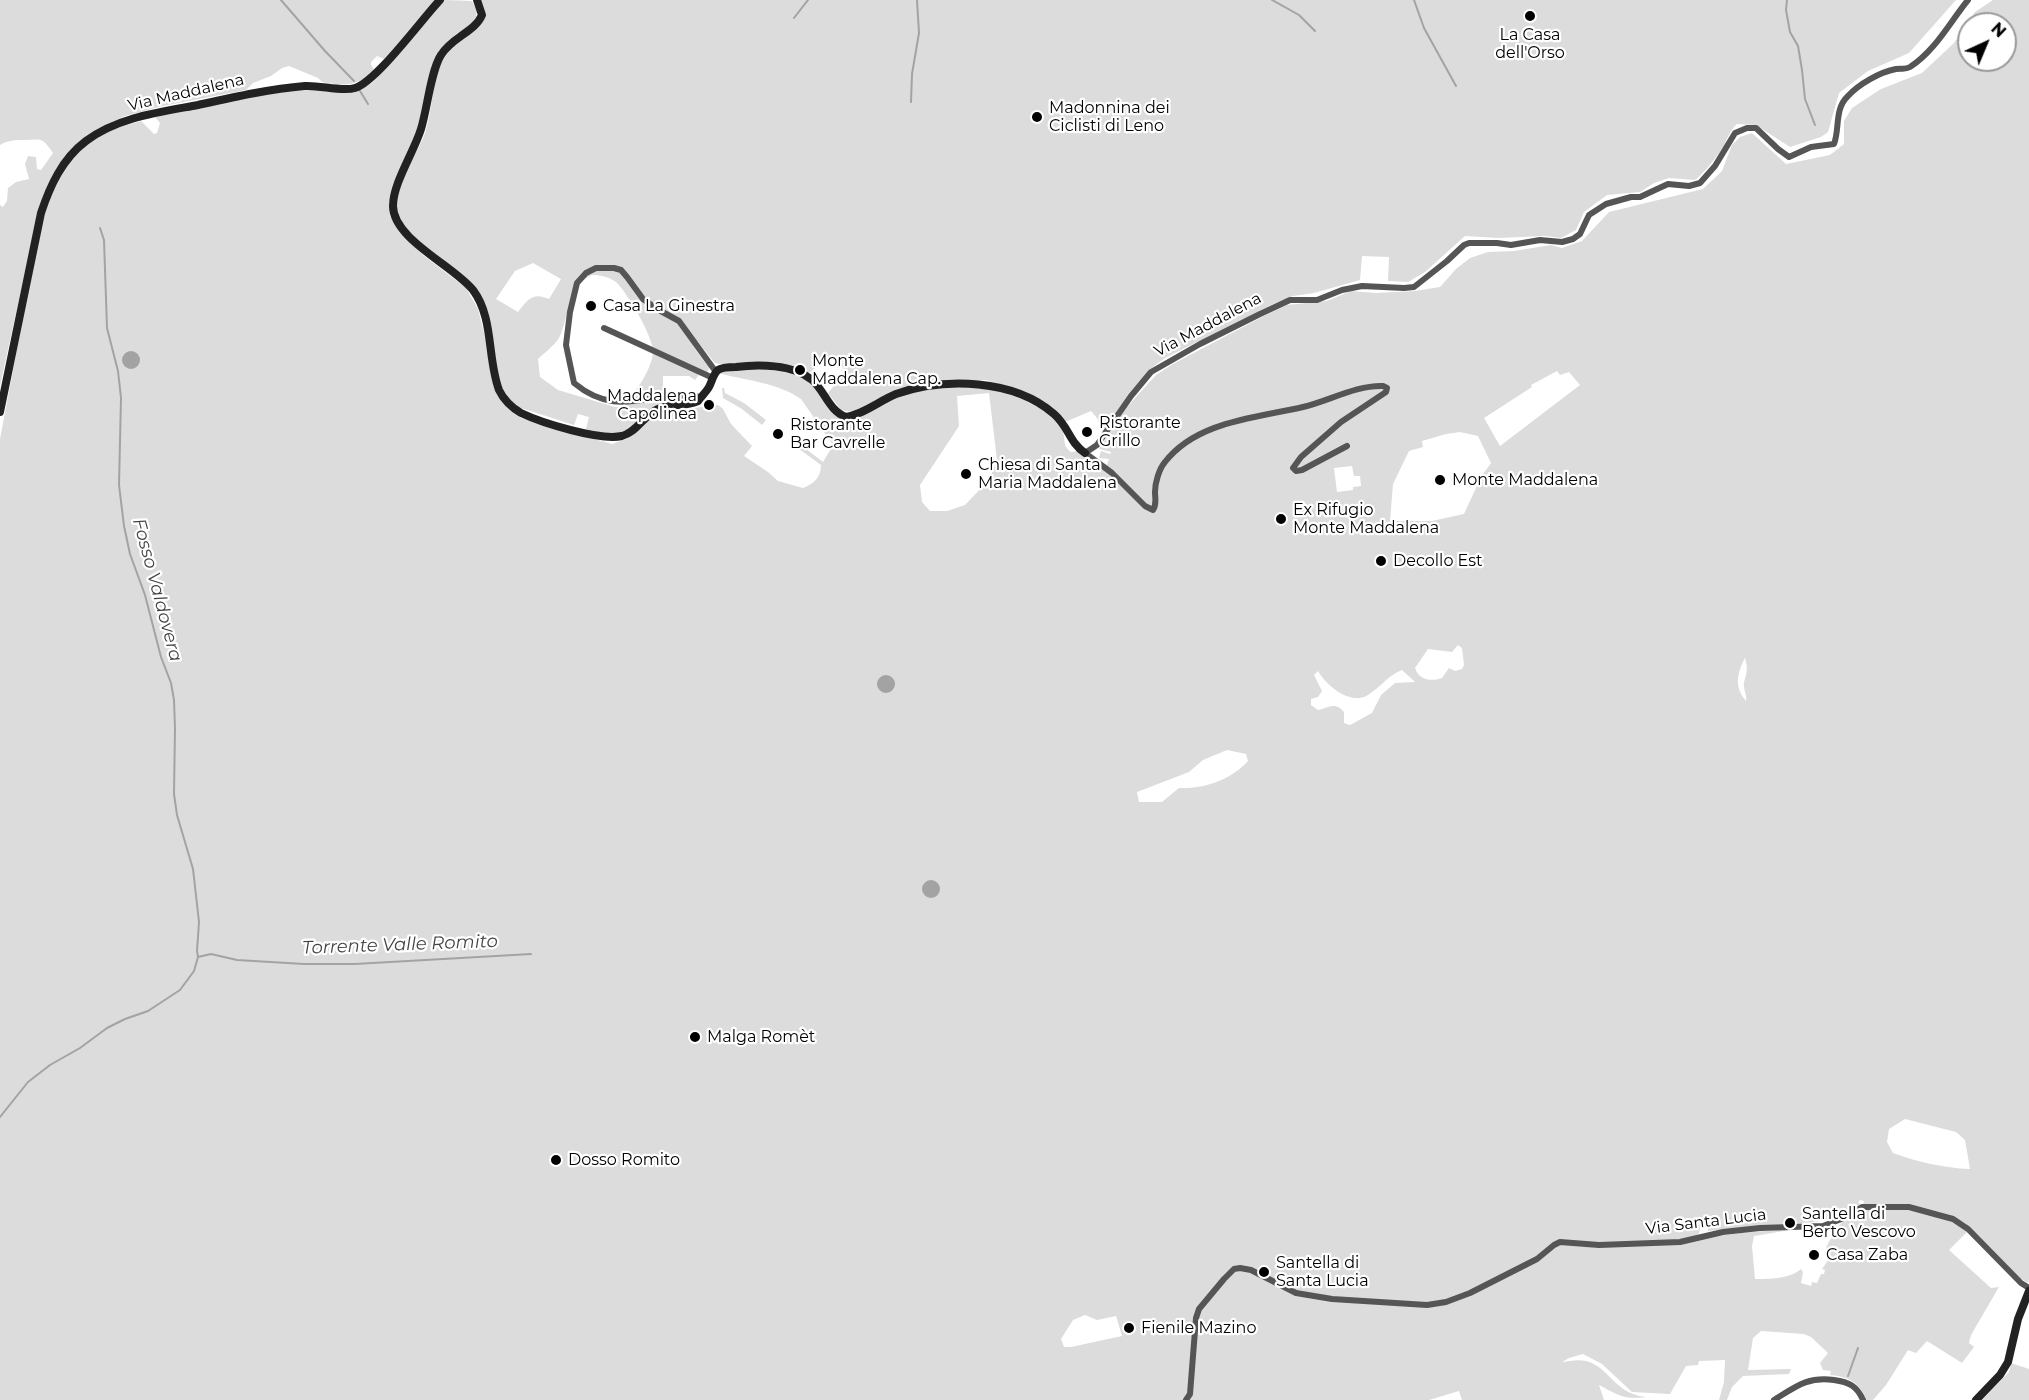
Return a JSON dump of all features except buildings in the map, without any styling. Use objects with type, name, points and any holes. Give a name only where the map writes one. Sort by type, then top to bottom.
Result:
[{"type":"street","name":"Via Maddalena","points":[[0,412],[40,213],[48,190],[77,148],[108,127],[149,114],[262,91],[308,86],[353,89],[371,79],[440,0]]},
{"type":"street","points":[[477,0],[482,15],[478,23],[457,37],[439,57],[420,132],[396,192],[393,206],[395,216],[416,244],[461,278],[479,300],[488,330],[494,374],[500,393],[520,412],[574,430],[601,437],[615,437],[625,435],[657,409],[694,403],[723,368],[755,365],[773,366],[802,374],[819,387],[838,413],[846,417],[897,394],[921,389],[948,384],[999,386],[1024,395],[1054,414],[1067,429],[1075,446],[1112,473],[1145,506],[1154,510],[1155,489],[1164,462],[1180,447],[1199,435],[1234,422],[1304,407],[1366,388],[1383,386],[1387,388],[1386,392],[1341,422],[1297,460],[1293,468],[1296,471],[1302,470],[1347,446]]},
{"type":"street","name":"Via Maddalena","points":[[1085,453],[1097,445],[1131,396],[1151,372],[1200,344],[1290,300],[1317,300],[1342,290],[1362,286],[1414,287],[1469,243],[1511,245],[1540,240],[1562,242],[1573,239],[1580,234],[1589,215],[1606,204],[1631,196],[1640,197],[1668,184],[1689,186],[1700,183],[1715,166],[1730,138],[1740,130],[1756,128],[1789,157],[1811,147],[1833,144],[1837,137],[1836,119],[1846,97],[1877,76],[1896,69],[1906,69],[1916,63],[1949,27],[1968,0]]},
{"type":"street","points":[[701,397],[674,395],[616,403],[602,399],[574,383],[566,345],[577,283],[586,273],[596,268],[621,270],[643,299],[679,321],[715,375]]},
{"type":"street","points":[[604,328],[715,375]]},
{"type":"street","name":"Via Santa Lucia","points":[[1186,1400],[1190,1394],[1196,1318],[1199,1309],[1230,1273],[1240,1268],[1251,1270],[1296,1293],[1332,1299],[1427,1305],[1446,1302],[1470,1293],[1537,1259],[1560,1242],[1599,1245],[1680,1242],[1723,1232],[1823,1226],[1844,1218],[1862,1207],[1909,1207],[1943,1215],[1960,1222],[2029,1289]]},
{"type":"street","points":[[1976,1400],[2000,1376],[2008,1362],[2018,1319],[2029,1289]]},
{"type":"street","points":[[1774,1400],[1804,1382],[1821,1378],[1848,1381],[1863,1400]]},
{"type":"shaded area","points":[[0,0],[437,0],[384,59],[377,56],[371,62],[374,70],[362,80],[350,84],[322,82],[318,78],[289,66],[253,83],[246,90],[125,116],[80,141],[54,173],[34,231],[0,386],[0,205],[3,207],[7,201],[8,188],[16,182],[29,179],[25,164],[28,156],[36,157],[37,169],[41,170],[53,153],[43,141],[38,140],[12,141],[0,145]]},
{"type":"shaded area","points":[[445,0],[472,1],[477,11],[475,22],[468,29],[456,34],[434,59],[418,130],[389,202],[390,216],[423,255],[466,288],[478,309],[500,398],[512,412],[521,418],[612,444],[629,438],[650,419],[662,412],[718,405],[723,409],[731,424],[752,446],[744,456],[778,481],[803,488],[816,480],[820,474],[821,465],[791,443],[793,439],[823,462],[833,445],[801,399],[782,389],[718,373],[743,369],[779,370],[804,378],[844,419],[886,401],[919,391],[958,387],[997,391],[1034,403],[1051,414],[1061,428],[1068,450],[1078,451],[1105,470],[1109,459],[1099,458],[1101,451],[1110,454],[1111,452],[1099,449],[1127,407],[1156,375],[1264,316],[1287,305],[1327,301],[1351,291],[1376,293],[1440,287],[1456,269],[1470,258],[1488,252],[1514,251],[1551,245],[1562,248],[1582,241],[1609,212],[1703,189],[1722,171],[1732,145],[1740,137],[1752,133],[1786,164],[1830,155],[1844,144],[1844,121],[1852,108],[1881,89],[1922,73],[1957,39],[1957,72],[2017,72],[2017,12],[1975,12],[1993,0],[2029,0],[2028,1283],[2020,1278],[1965,1223],[1950,1215],[1910,1204],[1863,1205],[1864,1201],[1860,1200],[1858,1203],[1861,1204],[1843,1213],[1811,1222],[1792,1224],[1791,1221],[1786,1221],[1786,1225],[1708,1231],[1707,1226],[1701,1226],[1698,1236],[1711,1237],[1802,1228],[1754,1236],[1752,1246],[1755,1279],[1785,1277],[1801,1269],[1803,1272],[1801,1283],[1811,1286],[1812,1282],[1817,1283],[1821,1274],[1824,1274],[1825,1270],[1822,1269],[1831,1256],[1826,1251],[1827,1247],[1837,1229],[1849,1217],[1864,1211],[1911,1210],[1943,1219],[1967,1232],[1949,1250],[1991,1288],[1999,1287],[1971,1335],[1969,1343],[1974,1347],[1962,1363],[1927,1341],[1916,1353],[1908,1350],[1886,1385],[1873,1400],[1866,1400],[1861,1389],[1852,1382],[1830,1375],[1831,1371],[1823,1370],[1820,1363],[1828,1353],[1811,1337],[1804,1334],[1761,1331],[1753,1338],[1748,1370],[1791,1369],[1789,1374],[1743,1376],[1732,1387],[1727,1400],[1719,1400],[1724,1382],[1725,1360],[1699,1361],[1698,1365],[1686,1366],[1670,1394],[1632,1392],[1602,1364],[1583,1354],[1562,1362],[1580,1360],[1594,1364],[1626,1391],[1646,1397],[1621,1396],[1599,1385],[1604,1400],[1462,1400],[1459,1391],[1429,1400],[0,1400],[0,439],[43,211],[63,168],[81,149],[113,129],[141,121],[154,134],[157,133],[160,123],[155,117],[275,93],[316,90],[345,92],[365,87],[373,82]],"holes":[[[1557,371],[1560,375],[1569,372],[1580,385],[1500,446],[1484,418],[1532,387],[1531,385]],[[989,393],[997,460],[989,480],[965,505],[947,511],[930,511],[922,502],[920,485],[959,426],[957,396]],[[1460,432],[1478,436],[1491,463],[1481,477],[1464,514],[1432,521],[1390,521],[1393,484],[1409,451],[1423,447],[1422,441]],[[1352,466],[1354,476],[1360,476],[1361,486],[1353,487],[1353,490],[1337,492],[1334,468]],[[1458,645],[1462,648],[1464,665],[1462,669],[1455,671],[1449,668],[1442,678],[1430,680],[1417,672],[1415,668],[1428,649],[1452,652]],[[1745,658],[1746,701],[1738,685],[1740,669]],[[1402,670],[1415,682],[1395,683],[1381,695],[1372,713],[1350,725],[1344,723],[1344,712],[1338,707],[1331,706],[1318,710],[1311,705],[1311,699],[1318,697],[1322,691],[1314,675],[1318,671],[1333,688],[1354,698],[1368,695]],[[1227,750],[1246,754],[1248,761],[1234,773],[1216,782],[1198,787],[1179,788],[1162,802],[1139,802],[1137,792],[1189,772],[1203,760]],[[1905,1119],[1956,1132],[1965,1140],[1970,1169],[1931,1164],[1893,1153],[1887,1142],[1889,1129]],[[1085,1315],[1097,1320],[1116,1316],[1122,1336],[1064,1347],[1061,1339],[1073,1320]]]},
{"type":"shaded area","points":[[479,0],[1956,0],[1909,53],[1868,71],[1839,93],[1828,132],[1821,137],[1790,147],[1756,125],[1737,124],[1714,159],[1695,180],[1669,178],[1654,183],[1640,192],[1607,195],[1584,212],[1576,230],[1561,238],[1465,236],[1425,272],[1408,282],[1388,281],[1389,257],[1362,256],[1360,280],[1314,293],[1293,296],[1165,358],[1149,370],[1129,393],[1103,433],[1097,418],[1091,411],[1065,422],[1051,406],[1021,391],[986,380],[948,382],[898,391],[851,412],[841,410],[828,393],[846,371],[833,357],[809,373],[772,362],[722,364],[715,363],[697,341],[693,346],[709,368],[707,374],[702,371],[695,380],[689,376],[663,376],[663,403],[623,432],[605,434],[586,429],[589,417],[578,414],[574,425],[518,407],[505,395],[500,382],[484,305],[404,227],[396,205],[400,184],[425,133],[443,56],[484,19]],"holes":[[[533,263],[561,279],[549,299],[539,296],[531,298],[518,312],[496,299],[515,271]],[[592,275],[606,277],[618,284],[628,297],[650,338],[653,354],[649,368],[624,407],[615,407],[558,390],[540,377],[538,359],[559,338],[573,294],[578,286]]]},
{"type":"shaded area","points":[[131,351],[137,354],[140,360],[137,366],[131,369],[125,366],[122,360],[125,354]]},
{"type":"shaded area","points":[[722,388],[725,393],[744,403],[766,420],[762,425],[723,398]]},
{"type":"shaded area","points":[[886,675],[892,678],[895,684],[892,690],[886,693],[880,690],[877,684],[880,678]]},
{"type":"shaded area","points":[[931,880],[937,883],[940,889],[937,895],[931,898],[925,895],[922,889],[925,883]]},
{"type":"shaded area","points":[[2011,1363],[2029,1369],[2029,1400],[1982,1400],[2009,1372]]},
{"type":"waterway","points":[[281,0],[354,81]]},
{"type":"waterway","points":[[794,18],[808,0]]},
{"type":"waterway","points":[[911,102],[912,74],[919,33],[917,0]]},
{"type":"waterway","points":[[1272,0],[1299,15],[1315,31]]},
{"type":"waterway","points":[[1414,0],[1424,28],[1456,86]]},
{"type":"waterway","points":[[1787,0],[1786,10],[1790,32],[1798,46],[1805,99],[1815,125]]},
{"type":"waterway","points":[[360,91],[368,104]]},
{"type":"waterway","name":"Fosso Valdovera","points":[[0,1117],[28,1082],[50,1065],[80,1048],[107,1028],[148,1011],[180,990],[194,971],[198,957],[199,922],[193,869],[177,815],[174,794],[174,700],[145,595],[130,554],[124,526],[119,485],[121,398],[118,371],[107,328],[104,240],[100,228]]},
{"type":"waterway","name":"Torrente Valle Romito","points":[[198,957],[211,954],[237,960],[355,964],[531,954]]},
{"type":"waterway","points":[[1848,1376],[1858,1348]]},
{"type":"place","name":"La Casa dell'Orso","points":[[1530,16]]},
{"type":"place","name":"Madonnina dei Ciclisti di Leno","points":[[1037,117]]},
{"type":"place","name":"Casa La Ginestra","points":[[591,306]]},
{"type":"place","name":"Monte Maddalena Cap.","points":[[800,370]]},
{"type":"place","name":"Maddalena Capolinea","points":[[709,405]]},
{"type":"place","name":"Ristorante Grillo","points":[[1087,432]]},
{"type":"place","name":"Ristorante Bar Cavrelle","points":[[778,434]]},
{"type":"place","name":"Chiesa di Santa Maria Maddalena","points":[[966,474]]},
{"type":"place","name":"Monte Maddalena","points":[[1440,480]]},
{"type":"place","name":"Ex Rifugio Monte Maddalena","points":[[1281,519]]},
{"type":"place","name":"Decollo Est","points":[[1381,561]]},
{"type":"place","name":"Malga Romèt","points":[[695,1037]]},
{"type":"place","name":"Dosso Romito","points":[[556,1160]]},
{"type":"place","name":"Santella di Berto Vescovo","points":[[1790,1223]]},
{"type":"place","name":"Casa Zaba","points":[[1814,1255]]},
{"type":"place","name":"Santella di Santa Lucia","points":[[1264,1272]]},
{"type":"place","name":"Fienile Mazino","points":[[1129,1328]]}]
